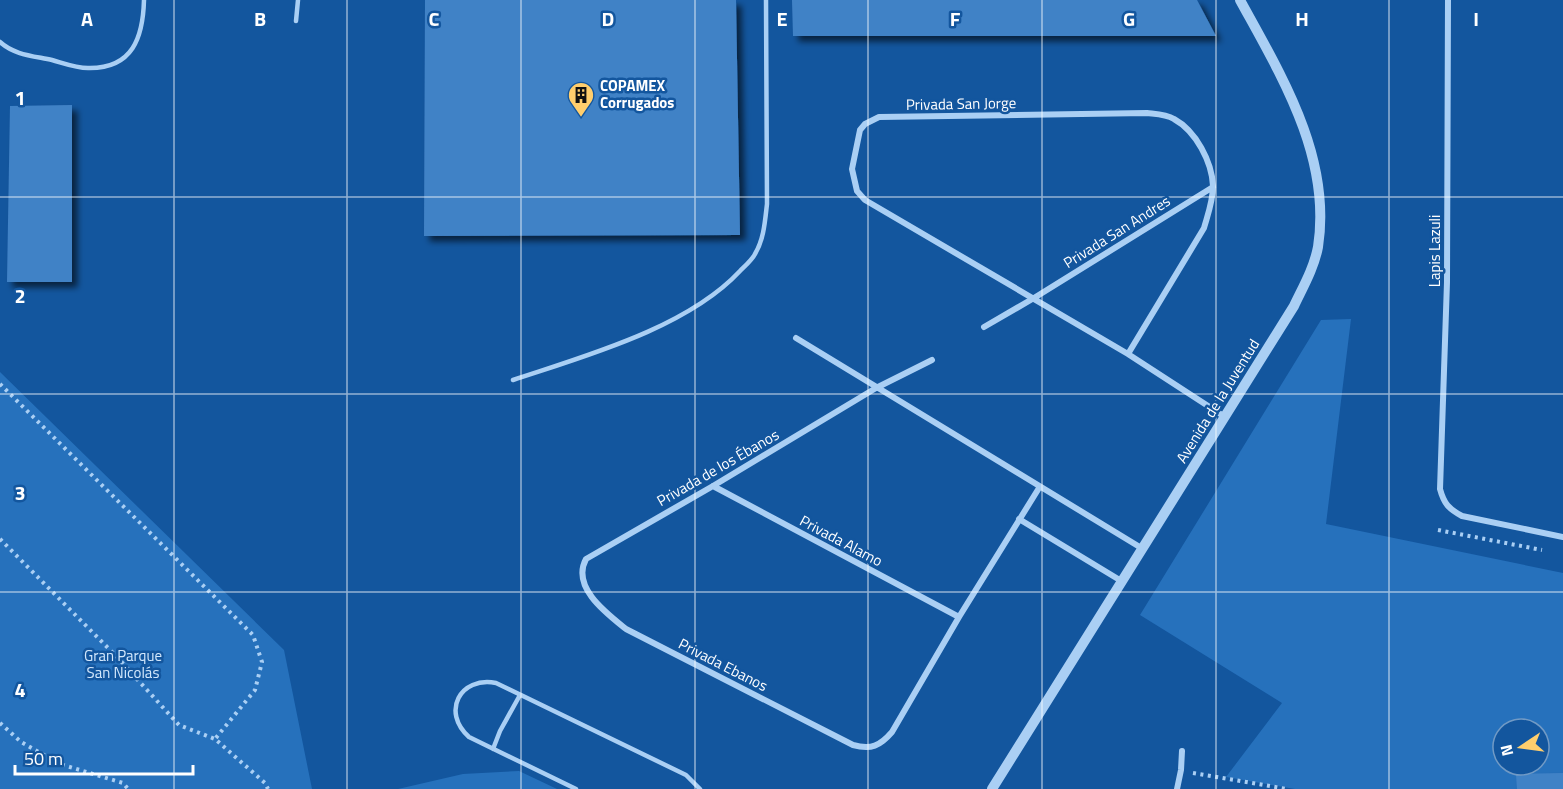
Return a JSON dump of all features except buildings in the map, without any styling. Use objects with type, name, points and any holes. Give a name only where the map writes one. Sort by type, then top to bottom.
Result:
[{"type":"street","name":"Avenida de la Juventud","points":[[992,789],[1294,306],[1309,275],[1318,247],[1320,213],[1317,181],[1308,141],[1290,91],[1240,0]]},
{"type":"street","name":"Lapis Lazuli","points":[[1448,0],[1448,282],[1440,489],[1444,502],[1462,516],[1563,537]]},
{"type":"street","name":"Privada San Jorge","points":[[1128,354],[1204,228],[1211,208],[1213,187],[1209,167],[1203,150],[1186,127],[1162,114],[879,117],[865,124],[860,130],[852,169],[857,191],[865,201],[1128,354],[1226,417]]},
{"type":"street","name":"Privada San Andres","points":[[1034,298],[1213,187]]},
{"type":"street","points":[[984,327],[1034,298]]},
{"type":"street","points":[[796,338],[1039,488],[1143,549]]},
{"type":"street","name":"Privada de los Ébanos","points":[[581,575],[586,559],[597,551],[713,486],[876,388],[932,360]]},
{"type":"street","name":"Privada Alamo","points":[[713,486],[959,617]]},
{"type":"street","points":[[959,617],[1039,488]]},
{"type":"street","points":[[1019,519],[1123,582]]},
{"type":"street","name":"Privada Ebanos","points":[[581,575],[595,600],[607,614],[626,629],[853,745],[863,748],[874,747],[883,742],[892,732],[959,617]]},
{"type":"street","points":[[1176,789],[1181,770],[1182,751]]},
{"type":"lane","points":[[0,42],[16,52],[86,68],[112,64],[133,50],[139,39],[143,22],[144,0]]},
{"type":"lane","points":[[296,21],[298,0]]},
{"type":"lane","points":[[513,380],[585,356],[653,329],[706,299],[731,280],[755,255],[764,231],[767,204],[766,0]]},
{"type":"lane","points":[[576,789],[469,737],[462,731],[455,713],[456,704],[468,686],[477,682],[496,684],[686,775],[700,789]]},
{"type":"lane","points":[[493,749],[520,695]]},
{"type":"path","points":[[0,384],[253,635],[262,662],[255,690],[215,739]]},
{"type":"path","points":[[1438,530],[1552,552]]},
{"type":"path","points":[[0,539],[116,656],[179,725],[215,739],[265,783],[268,789]]},
{"type":"path","points":[[0,723],[21,742],[60,764],[123,783],[128,789]]},
{"type":"path","points":[[1181,770],[1287,789]]},
{"type":"green space","points":[[1351,319],[1326,524],[1563,573],[1563,789],[1295,789],[1226,777],[1282,703],[1140,615],[1321,320]]},
{"type":"green space","name":"Gran Parque San Nicolás","points":[[0,372],[284,650],[312,789],[0,789]]},
{"type":"green space","points":[[519,771],[557,789],[398,789],[463,774]]},
{"type":"place","name":"COPAMEX Corrugados","points":[[581,118]]}]
